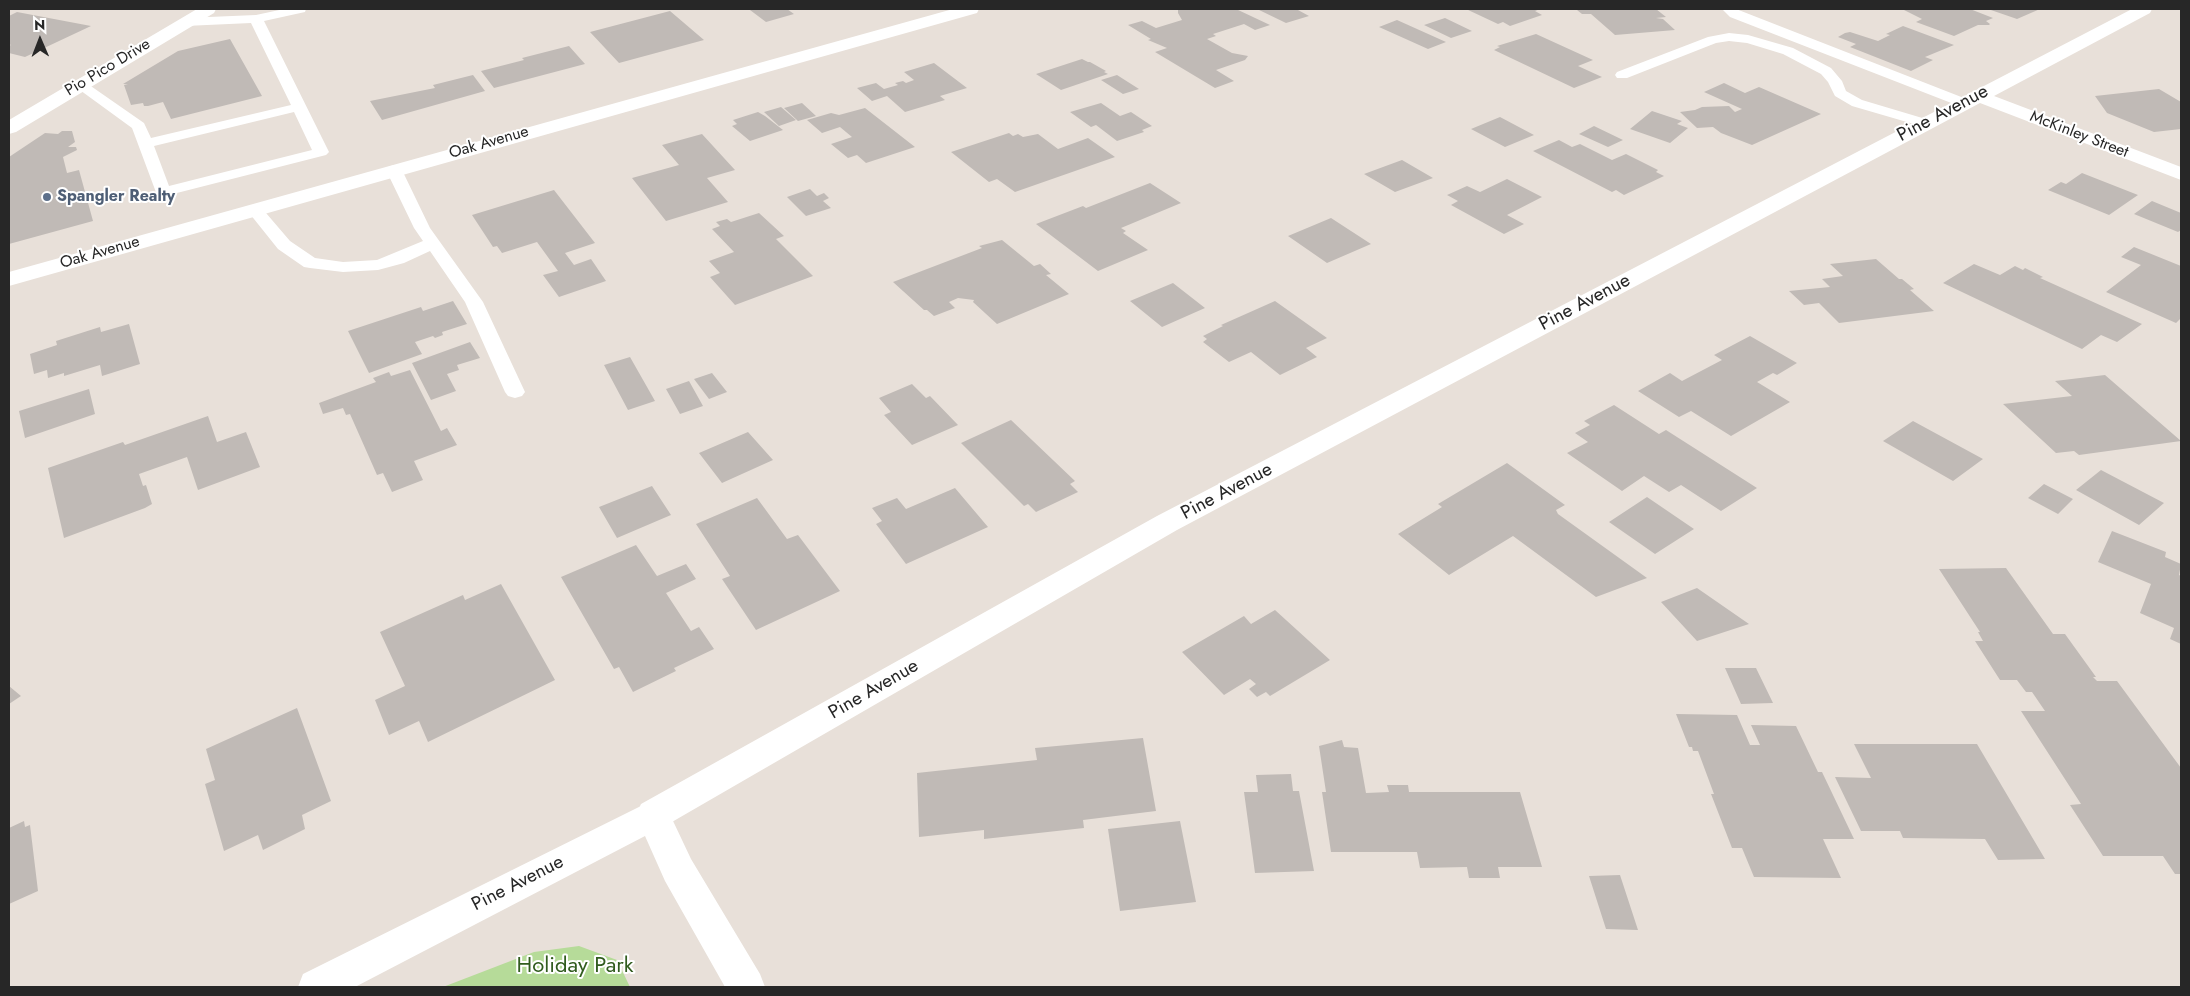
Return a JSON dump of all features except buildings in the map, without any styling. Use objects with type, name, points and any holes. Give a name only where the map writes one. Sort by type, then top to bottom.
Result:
[{"type":"street","name":"Pio Pico Drive","points":[[9,128],[208,9]]},
{"type":"street","name":"Oak Avenue","points":[[9,279],[971,9]]},
{"type":"street","name":"Pine Avenue","points":[[317,987],[653,815],[1163,525],[2144,9]]},
{"type":"street","name":"McKinley Street","points":[[1971,99],[2181,174]]},
{"type":"street","points":[[653,815],[678,870],[746,987]]},
{"type":"lane","points":[[186,22],[256,19],[300,9]]},
{"type":"lane","points":[[1728,9],[1735,14],[1971,99]]},
{"type":"lane","points":[[80,85],[139,126],[163,192],[321,152],[256,19]]},
{"type":"lane","points":[[1622,74],[1712,40],[1729,38],[1748,39],[1788,51],[1826,71],[1835,81],[1840,93],[1857,103],[1924,124]]},
{"type":"lane","points":[[145,144],[299,107]]},
{"type":"lane","points":[[394,170],[422,228],[474,302],[516,392]]},
{"type":"lane","points":[[254,210],[284,245],[310,263],[342,267],[378,265],[398,259],[433,243]]},
{"type":"green space","name":"Holiday Park","points":[[579,946],[617,960],[630,987],[443,987],[534,952]]},
{"type":"place","name":"Spangler Realty","points":[[47,197]]}]
